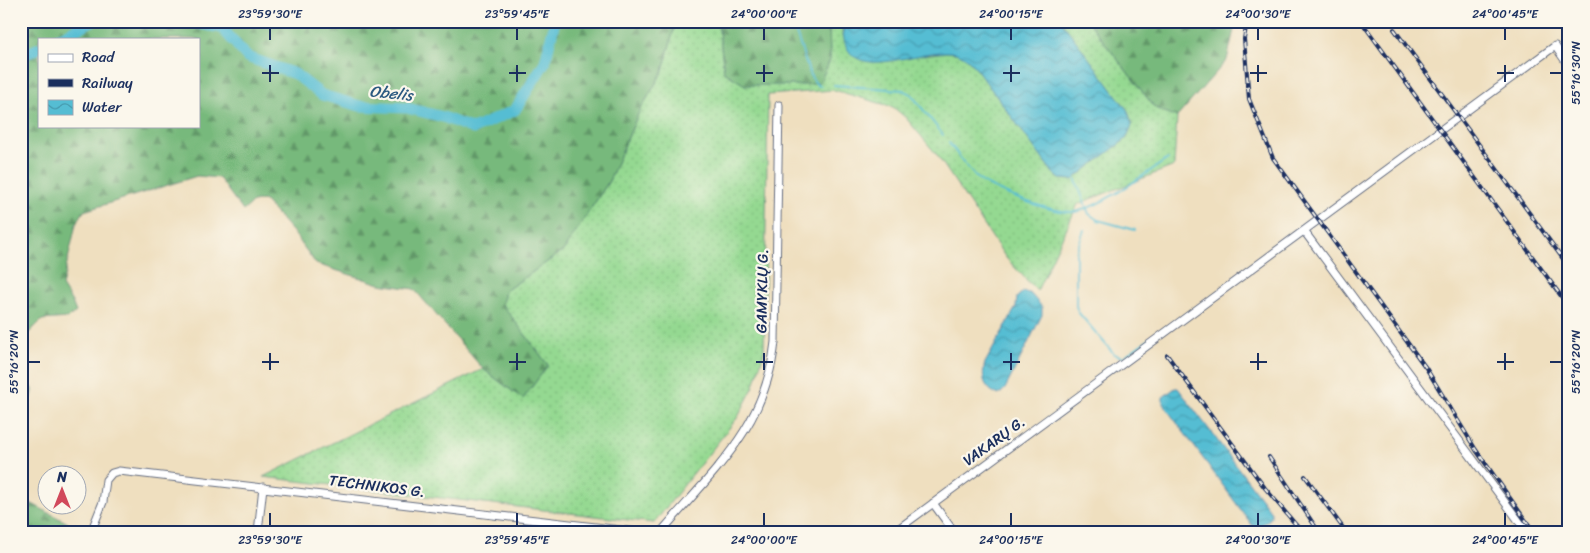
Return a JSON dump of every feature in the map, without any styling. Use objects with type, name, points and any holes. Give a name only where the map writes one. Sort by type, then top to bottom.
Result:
[{"type":"street","name":"VAKARŲ G.","points":[[894,532],[1555,46],[1569,66]]},
{"type":"street","name":"GAMYKLŲ G.","points":[[662,532],[740,439],[759,407],[770,375],[775,342],[779,105]]},
{"type":"street","points":[[1304,231],[1527,532]]},
{"type":"street","name":"TECHNIKOS G.","points":[[91,532],[103,502],[106,480],[112,473],[124,471],[638,532]]},
{"type":"street","points":[[258,532],[263,486]]},
{"type":"street","points":[[933,503],[954,532]]},
{"type":"green space","points":[[21,21],[676,21],[663,71],[639,112],[609,181],[563,251],[505,291],[502,304],[548,365],[523,399],[483,369],[414,289],[380,284],[316,264],[293,232],[264,200],[253,202],[243,211],[219,178],[197,176],[84,211],[76,224],[62,286],[76,312],[68,318],[42,320],[21,341]]},
{"type":"green space","points":[[676,21],[718,21],[724,72],[745,85],[806,85],[820,82],[830,60],[829,21],[843,21],[842,35],[924,55],[947,52],[962,54],[972,63],[1053,173],[1060,179],[1072,180],[1126,139],[1132,125],[1128,111],[1061,21],[1088,21],[1155,108],[1177,117],[1174,166],[1078,204],[1037,291],[1006,258],[937,155],[906,118],[893,107],[834,90],[768,95],[764,352],[754,386],[738,417],[654,523],[263,477],[483,369],[523,399],[548,365],[502,304],[505,291],[563,251],[609,181],[639,112],[663,71]]},
{"type":"green space","points":[[718,21],[829,21],[830,60],[820,82],[806,85],[745,85],[724,72]]},
{"type":"green space","points":[[1088,21],[1236,21],[1227,60],[1177,117],[1155,108]]},
{"type":"green space","points":[[21,387],[31,387],[33,391],[31,397],[21,401]]},
{"type":"green space","points":[[21,498],[38,507],[38,516],[55,516],[68,523],[75,532],[21,532]]},
{"type":"water","points":[[843,21],[1061,21],[1128,111],[1132,125],[1126,139],[1072,180],[1060,179],[1053,173],[972,63],[966,58],[948,52],[880,62],[865,61],[853,55],[845,42]]},
{"type":"water","points":[[1023,292],[1030,293],[1042,307],[1042,315],[1005,389],[999,395],[990,390],[985,382],[983,373],[985,363],[1016,307],[1017,297]]},
{"type":"water","points":[[1175,388],[1178,388],[1272,513],[1270,519],[1257,527],[1252,525],[1163,404],[1163,397]]},
{"type":"waterway","name":"Obelis","points":[[59,38],[92,21]]},
{"type":"waterway","name":"Obelis","points":[[184,21],[222,28],[247,57],[295,74],[322,95],[360,106],[407,108],[443,117],[473,129],[515,110],[545,62],[555,21]]},
{"type":"waterway","points":[[792,21],[810,75],[817,85],[821,86]]},
{"type":"waterway","name":"Obelis","points":[[21,60],[26,54],[38,48]]},
{"type":"waterway","points":[[834,85],[903,90],[911,94],[943,135]]},
{"type":"waterway","points":[[949,143],[970,171],[986,184],[1027,202],[1070,212],[1079,211],[1102,201],[1168,159]]},
{"type":"waterway","points":[[1075,178],[1089,214],[1098,220],[1135,230]]},
{"type":"waterway","points":[[1084,230],[1076,253],[1076,306],[1078,312],[1114,354],[1123,357],[1156,334]]},
{"type":"railway","points":[[1247,21],[1244,39],[1249,99],[1273,158],[1426,368],[1476,450],[1534,532]]},
{"type":"railway","points":[[1361,21],[1569,307]]},
{"type":"railway","points":[[1394,29],[1569,267]]},
{"type":"railway","points":[[1167,355],[1265,488],[1302,532]]},
{"type":"railway","points":[[1269,457],[1319,532]]},
{"type":"railway","points":[[1305,476],[1346,532]]}]
